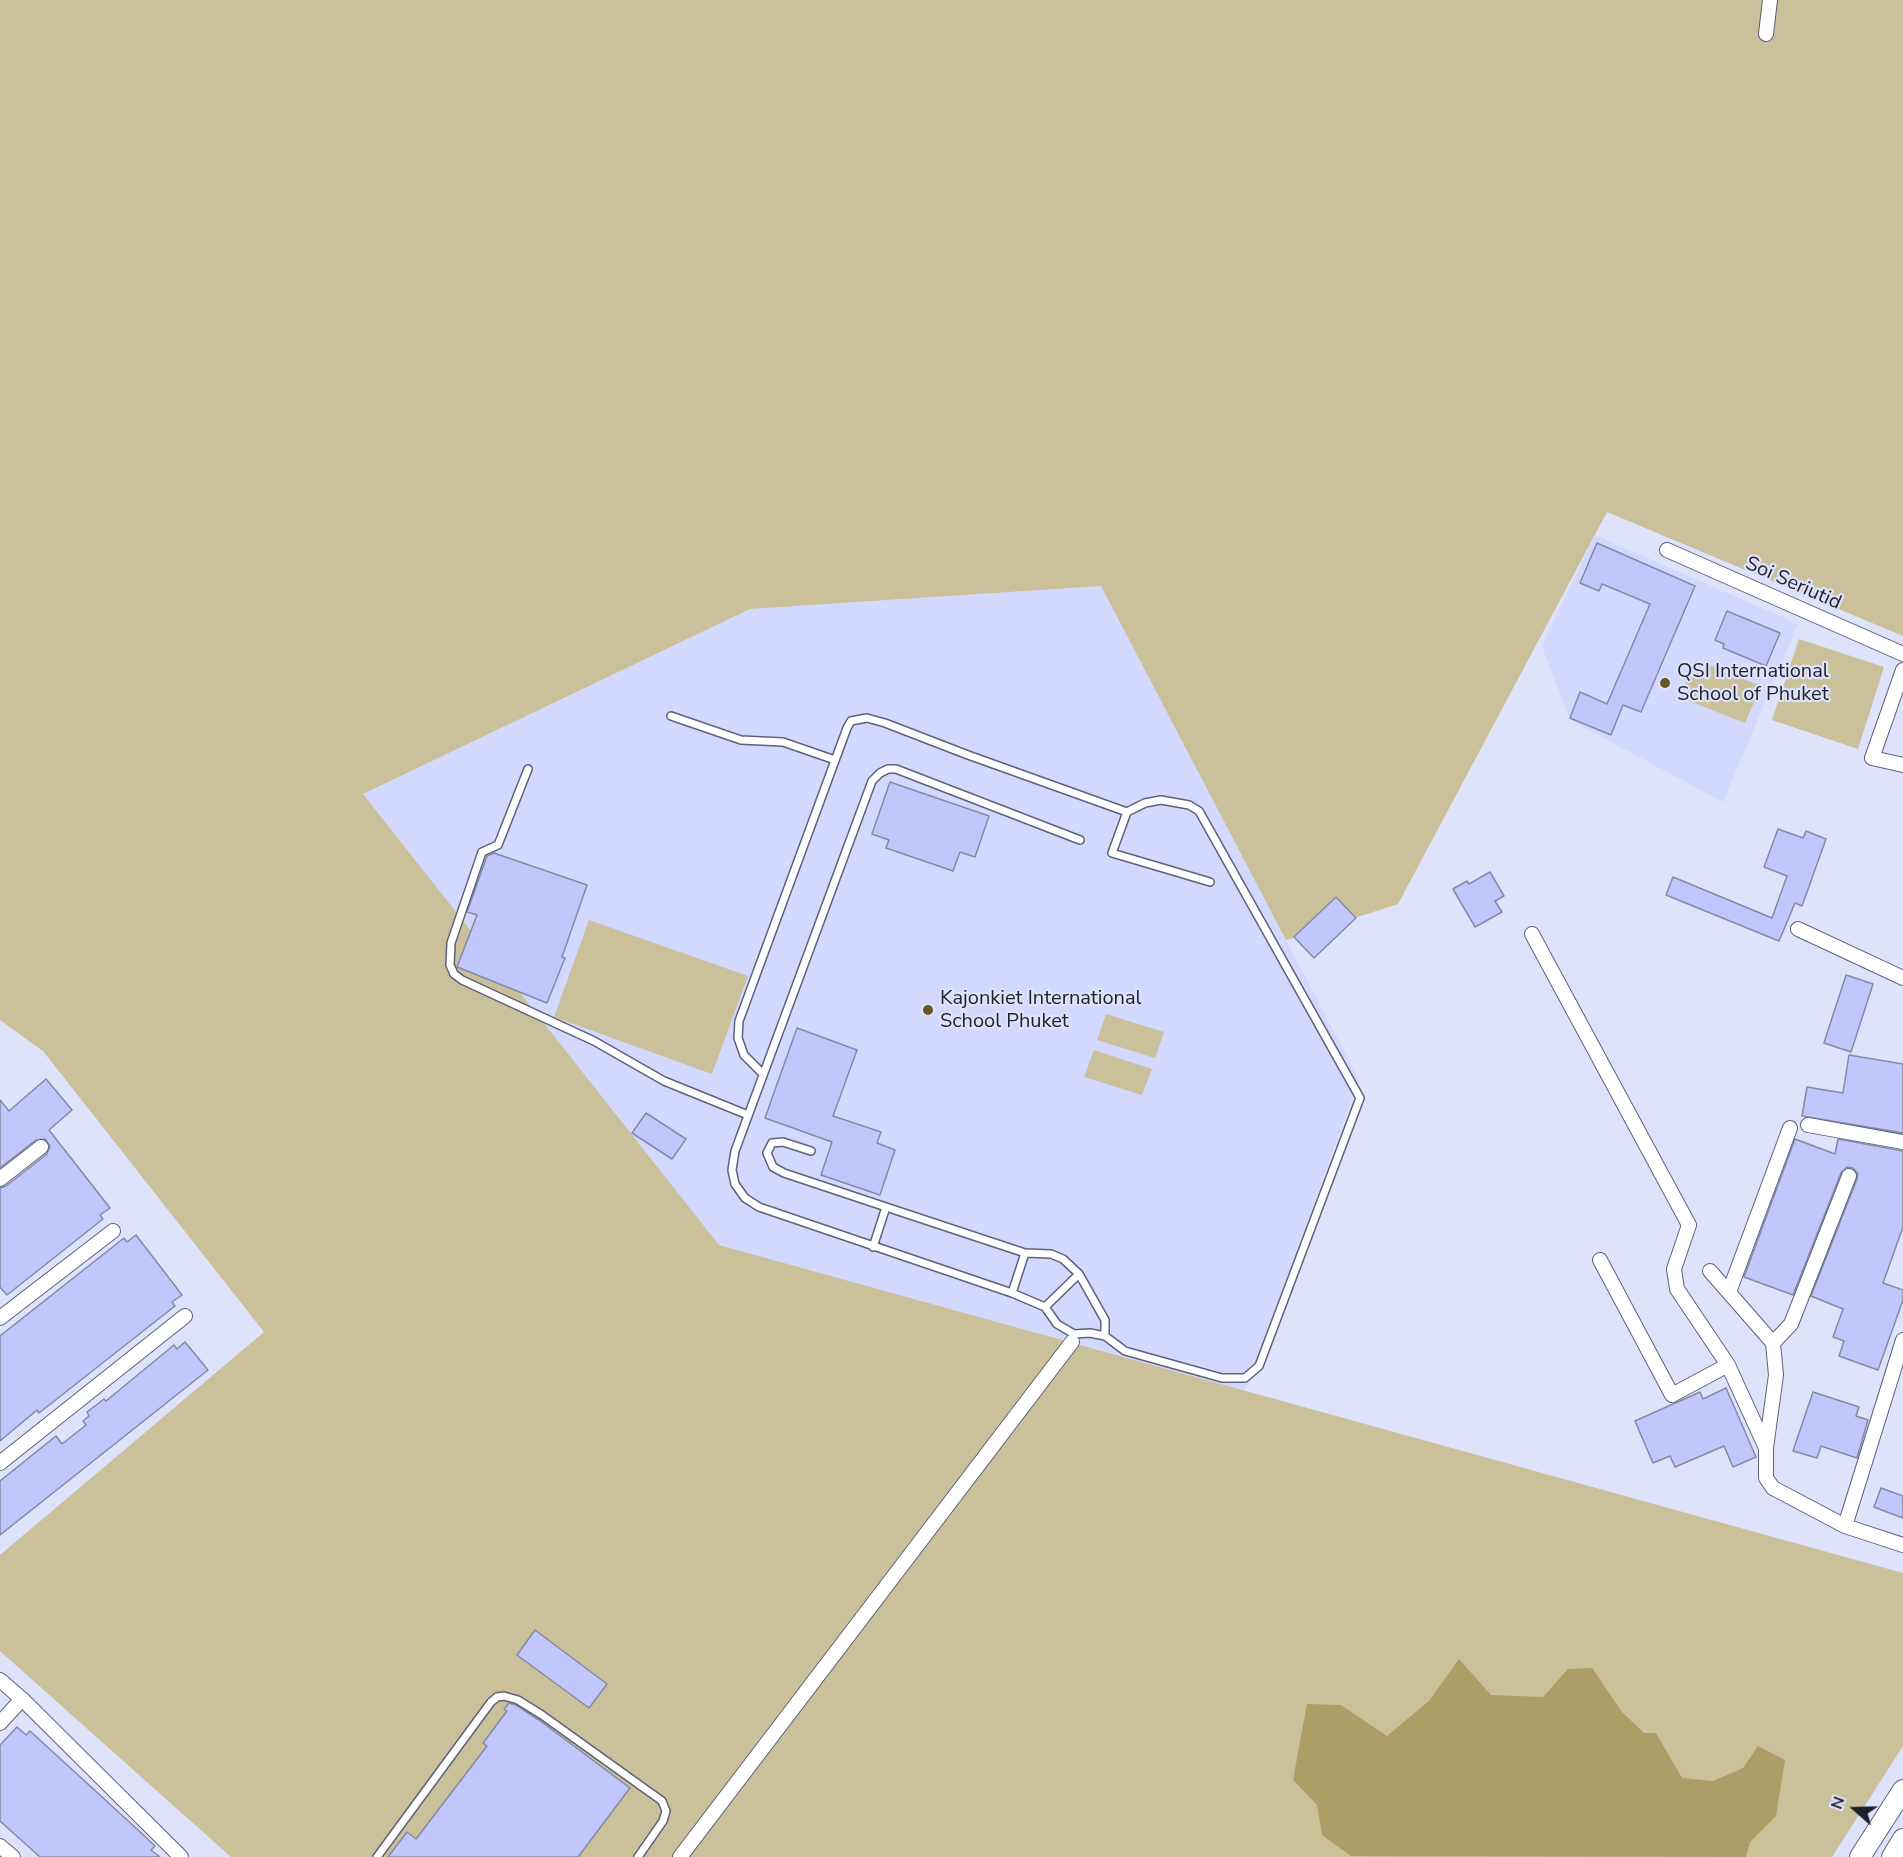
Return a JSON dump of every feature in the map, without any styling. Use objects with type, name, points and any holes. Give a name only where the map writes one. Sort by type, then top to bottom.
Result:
[{"type":"main road","points":[[1860,1857],[1903,1790]]},
{"type":"main road","points":[[1892,1857],[1903,1839]]},
{"type":"street","points":[[1766,34],[1770,0]]},
{"type":"street","name":"Soi Seriutid","points":[[1667,550],[1903,654]]},
{"type":"street","points":[[1903,670],[1872,758],[1903,765]]},
{"type":"street","points":[[1798,929],[1903,978]]},
{"type":"street","points":[[1532,934],[1689,1225],[1674,1269],[1677,1289],[1728,1365],[1766,1448]]},
{"type":"street","points":[[1808,1125],[1903,1142]]},
{"type":"street","points":[[1729,1293],[1791,1128]]},
{"type":"street","points":[[0,1179],[41,1146]]},
{"type":"street","points":[[1773,1343],[1791,1323],[1849,1176]]},
{"type":"street","points":[[0,1318],[112,1232]]},
{"type":"street","points":[[1600,1260],[1672,1395],[1728,1365]]},
{"type":"street","points":[[1710,1271],[1773,1343],[1776,1376],[1766,1448],[1766,1478],[1773,1488],[1845,1526],[1903,1545]]},
{"type":"street","points":[[0,1463],[185,1316]]},
{"type":"street","points":[[680,1857],[1073,1338]]},
{"type":"street","points":[[1845,1526],[1903,1340]]},
{"type":"street","points":[[0,1680],[181,1857]]},
{"type":"street","points":[[0,1723],[22,1699]]},
{"type":"street","points":[[0,1846],[13,1857]]},
{"type":"lane","points":[[671,717],[741,740],[783,742],[835,760]]},
{"type":"lane","points":[[763,1074],[744,1055],[738,1038],[739,1021],[851,721],[867,718],[885,723],[1127,813]]},
{"type":"lane","points":[[528,769],[498,845],[482,852],[451,943],[450,965],[454,974],[594,1041],[664,1081],[748,1115]]},
{"type":"lane","points":[[1080,840],[896,769],[888,769],[880,773],[872,781],[735,1151],[732,1170],[735,1184],[745,1198],[759,1207],[1012,1293],[1045,1307],[1057,1324],[1073,1338],[1090,1333],[1105,1336],[1125,1351],[1222,1378],[1245,1378],[1259,1366],[1360,1098],[1199,811],[1189,805],[1161,800],[1145,803],[1127,813],[1112,853],[1209,882]]},
{"type":"lane","points":[[811,1151],[783,1142],[772,1143],[767,1153],[773,1167],[784,1173],[1025,1253],[1050,1254],[1063,1258],[1079,1274],[1105,1320],[1105,1336]]},
{"type":"lane","points":[[873,1247],[886,1207]]},
{"type":"lane","points":[[1012,1293],[1025,1253]]},
{"type":"lane","points":[[1045,1307],[1079,1274]]},
{"type":"lane","points":[[377,1857],[491,1702],[497,1697],[504,1696],[518,1700],[542,1715],[662,1801],[666,1811],[663,1821],[638,1857]]},
{"type":"shaded area","points":[[0,0],[1903,0],[1903,636],[1607,512],[1398,904],[1286,940],[1101,586],[750,609],[363,794],[719,1245],[1903,1573],[1903,1746],[1832,1857],[231,1857],[0,1651],[0,1555],[264,1332],[43,1051],[0,1020]]},
{"type":"shaded area","name":"QSI International School of Phuket","points":[[1595,535],[1798,624],[1723,802],[1570,720],[1542,646]]},
{"type":"shaded area","name":"Kajonkiet International School Phuket","points":[[1102,586],[1359,1080],[1245,1391],[719,1245],[363,794],[750,609]]},
{"type":"shaded area","points":[[1799,639],[1884,667],[1858,749],[1772,720]]},
{"type":"shaded area","points":[[1696,660],[1761,686],[1745,723],[1679,697]]},
{"type":"shaded area","points":[[589,920],[748,976],[712,1074],[554,1017]]},
{"type":"shaded area","points":[[1106,1014],[1164,1032],[1155,1058],[1097,1040]]},
{"type":"shaded area","points":[[1094,1050],[1152,1069],[1142,1095],[1084,1077]]},
{"type":"shaded area","points":[[1459,1659],[1491,1695],[1543,1697],[1568,1669],[1592,1668],[1622,1712],[1644,1733],[1656,1733],[1682,1778],[1713,1781],[1743,1768],[1758,1746],[1785,1760],[1776,1816],[1750,1842],[1746,1857],[1351,1856],[1322,1835],[1317,1805],[1293,1780],[1307,1704],[1341,1705],[1387,1736],[1429,1701]]},
{"type":"building","points":[[1597,543],[1695,586],[1641,712],[1623,705],[1611,735],[1570,718],[1580,692],[1607,704],[1650,604],[1602,584],[1599,591],[1580,583]]},
{"type":"building","points":[[1727,611],[1780,633],[1766,666],[1723,648],[1724,644],[1715,640]]},
{"type":"building","points":[[890,782],[989,816],[975,857],[960,852],[953,871],[886,848],[889,840],[872,834]]},
{"type":"building","points":[[1778,829],[1803,838],[1806,831],[1826,839],[1802,906],[1795,903],[1779,941],[1666,895],[1673,877],[1772,918],[1787,876],[1764,867]]},
{"type":"building","points":[[494,853],[587,885],[562,957],[565,958],[547,1003],[457,967],[477,915],[467,912],[487,856]]},
{"type":"building","points":[[1490,872],[1504,896],[1495,901],[1502,912],[1475,927],[1453,889],[1467,881],[1469,884]]},
{"type":"building","points":[[1336,897],[1356,918],[1314,958],[1294,937]]},
{"type":"building","points":[[1846,975],[1873,984],[1851,1052],[1824,1043]]},
{"type":"building","points":[[797,1028],[857,1050],[833,1116],[881,1132],[877,1143],[895,1150],[880,1195],[821,1175],[832,1142],[765,1118]]},
{"type":"building","points":[[1849,1055],[1903,1064],[1903,1133],[1802,1116],[1807,1087],[1843,1093]]},
{"type":"building","points":[[46,1079],[72,1110],[49,1130],[110,1208],[100,1215],[103,1219],[7,1295],[0,1287],[0,1188],[6,1186],[47,1154],[50,1146],[45,1139],[36,1140],[0,1168],[0,1100],[9,1111]]},
{"type":"building","points":[[646,1113],[686,1139],[672,1159],[632,1133]]},
{"type":"building","points":[[1795,1139],[1835,1154],[1838,1139],[1903,1151],[1903,1227],[1883,1283],[1903,1290],[1903,1300],[1878,1370],[1839,1356],[1844,1341],[1833,1337],[1843,1309],[1811,1296],[1857,1179],[1858,1174],[1853,1168],[1847,1167],[1841,1173],[1793,1295],[1744,1277]]},
{"type":"building","points":[[136,1235],[182,1295],[172,1302],[175,1306],[39,1413],[37,1410],[0,1441],[0,1336],[124,1238],[127,1242]]},
{"type":"building","points":[[185,1342],[208,1370],[0,1535],[0,1481],[56,1436],[62,1444],[86,1425],[83,1421],[89,1416],[87,1412],[104,1399],[106,1401],[174,1345],[177,1349]]},
{"type":"building","points":[[1726,1388],[1756,1457],[1733,1467],[1724,1446],[1675,1467],[1670,1456],[1653,1463],[1635,1421],[1700,1392],[1703,1399]]},
{"type":"building","points":[[1813,1392],[1859,1407],[1856,1416],[1868,1420],[1857,1458],[1821,1446],[1817,1458],[1793,1451]]},
{"type":"building","points":[[1881,1488],[1903,1496],[1903,1518],[1874,1507]]},
{"type":"building","points":[[535,1630],[607,1684],[589,1708],[517,1655]]},
{"type":"building","points":[[509,1703],[539,1720],[630,1788],[578,1857],[388,1857],[407,1832],[416,1839],[487,1746],[483,1743],[507,1711],[504,1709]]},
{"type":"building","points":[[17,1727],[26,1735],[30,1731],[155,1846],[151,1850],[160,1857],[40,1857],[0,1821],[0,1745]]},
{"type":"place","name":"QSI International School of Phuket","points":[[1665,683]]},
{"type":"place","name":"Kajonkiet International School Phuket","points":[[928,1010]]}]
